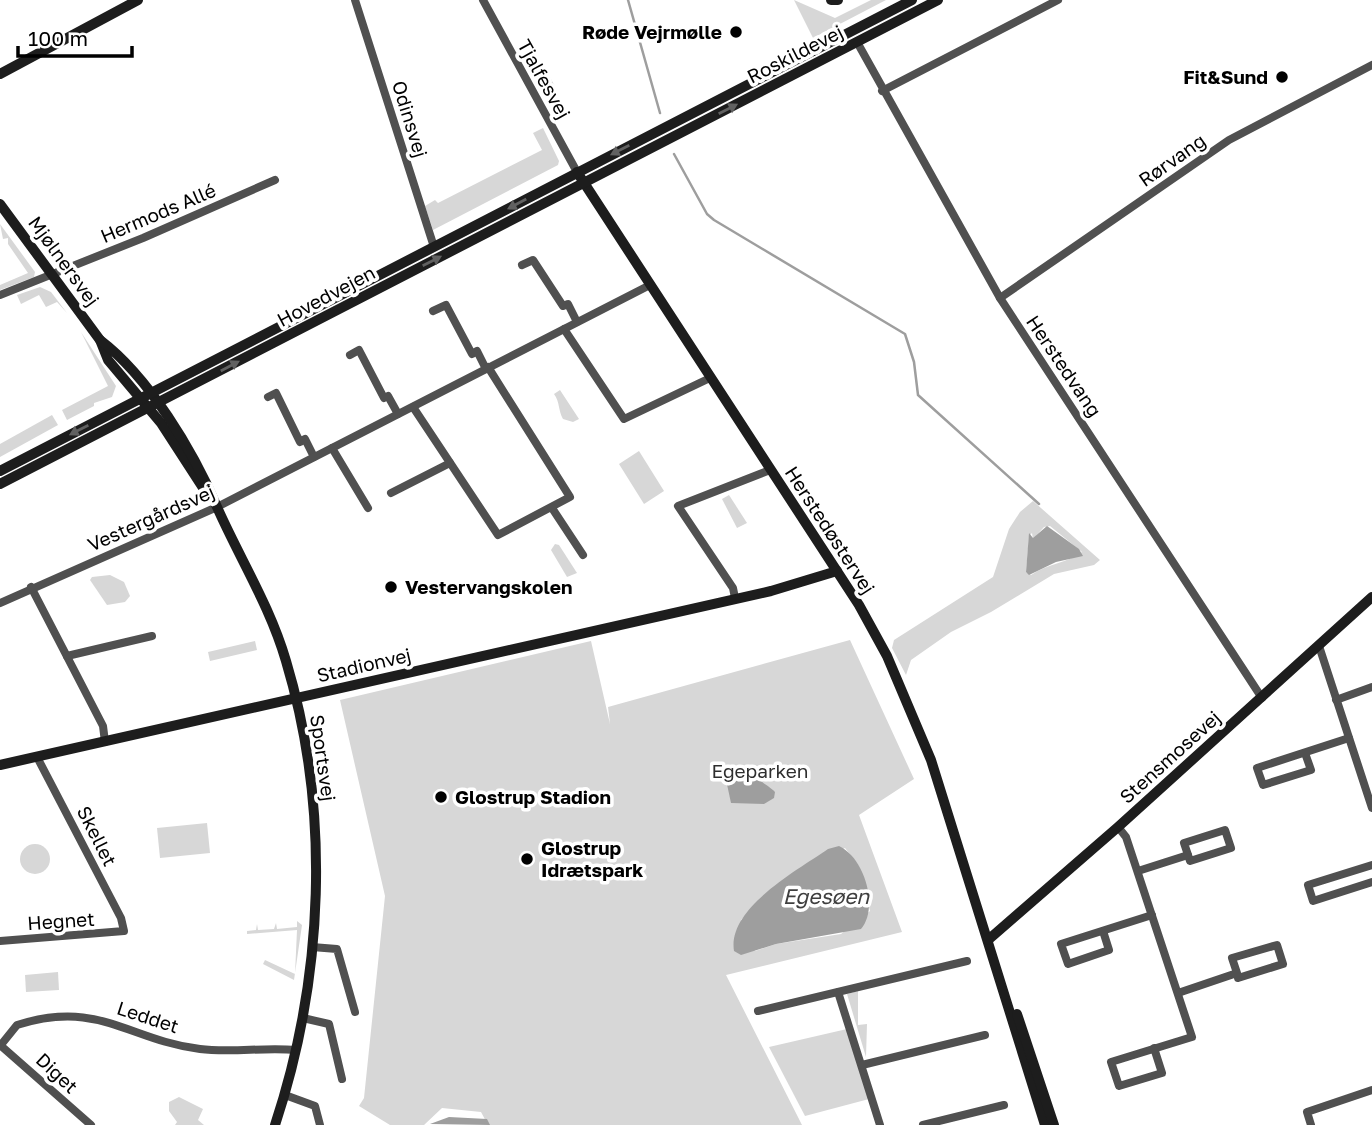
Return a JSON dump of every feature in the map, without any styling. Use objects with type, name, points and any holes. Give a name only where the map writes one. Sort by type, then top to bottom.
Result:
[{"type":"street","points":[[0,74],[138,0]]},
{"type":"street","name":"Odinsvej","points":[[355,0],[434,247]]},
{"type":"street","name":"Tjalfesvej","points":[[483,0],[577,172]]},
{"type":"street","points":[[831,0],[838,0]]},
{"type":"street","name":"Roskildevej","points":[[663,128],[912,0]]},
{"type":"street","name":"Roskildevej","points":[[668,140],[938,0]]},
{"type":"street","points":[[882,91],[1058,0]]},
{"type":"street","name":"Herstedvang","points":[[857,43],[1000,298],[1262,698]]},
{"type":"street","name":"Rørvang","points":[[1000,298],[1229,140],[1372,65]]},
{"type":"street","name":"Hovedvejen","points":[[0,471],[663,128]]},
{"type":"street","name":"Hovedvejen","points":[[0,484],[668,140]]},
{"type":"street","name":"Herstedøstervej","points":[[577,172],[836,571],[887,656],[918,725],[1045,1125]]},
{"type":"street","name":"Hermods Allé","points":[[0,295],[146,237],[275,180]]},
{"type":"street","name":"Mjølnersvej","points":[[0,204],[100,340],[119,354],[144,396]]},
{"type":"street","points":[[522,265],[533,260],[563,306],[568,304],[577,322]]},
{"type":"street","name":"Vestergårdsvej","points":[[0,603],[217,507],[650,285]]},
{"type":"street","points":[[413,407],[498,534],[570,497],[477,351],[471,354],[446,304],[433,311]]},
{"type":"street","points":[[564,329],[624,419],[710,378]]},
{"type":"street","points":[[350,355],[359,350],[384,398],[388,396],[398,414]]},
{"type":"street","points":[[268,397],[276,393],[300,442],[305,439],[314,457]]},
{"type":"street","name":"Sportsvej","points":[[144,396],[170,419],[210,487],[264,604],[286,659],[309,761],[314,831],[312,947],[303,1018],[275,1125]]},
{"type":"street","points":[[332,448],[368,508]]},
{"type":"street","points":[[391,493],[450,463]]},
{"type":"street","points":[[735,598],[733,588],[678,506],[770,470]]},
{"type":"street","points":[[552,508],[583,555]]},
{"type":"street","name":"Stadionvej","points":[[0,765],[735,598],[836,571]]},
{"type":"street","points":[[32,587],[103,726],[105,742]]},
{"type":"street","name":"Stensmosevej","points":[[988,940],[1118,827],[1372,597]]},
{"type":"street","points":[[67,656],[152,636]]},
{"type":"street","points":[[1319,646],[1349,738],[1368,785],[1372,808]]},
{"type":"street","points":[[1336,700],[1372,687]]},
{"type":"street","points":[[1305,753],[1311,770],[1263,785],[1257,768],[1349,738]]},
{"type":"street","name":"Skellet","points":[[37,757],[122,920],[124,931]]},
{"type":"street","points":[[1118,827],[1126,837],[1138,871],[1192,1037],[1154,1048],[1111,1062],[1119,1086],[1162,1073],[1154,1048]]},
{"type":"street","points":[[1225,830],[1231,848],[1190,861],[1188,855],[1184,843],[1225,830]]},
{"type":"street","points":[[1138,871],[1188,855]]},
{"type":"street","points":[[1372,864],[1308,886],[1313,901],[1372,882]]},
{"type":"street","points":[[1103,931],[1110,950],[1068,964],[1061,944],[1152,915]]},
{"type":"street","name":"Hegnet","points":[[0,941],[124,931]]},
{"type":"street","name":"Herstedøstervej","points":[[988,940],[1000,961],[1054,1125]]},
{"type":"street","points":[[1276,945],[1283,964],[1238,978],[1237,973],[1232,958],[1276,945]]},
{"type":"street","points":[[312,947],[337,949],[355,1012]]},
{"type":"street","points":[[758,1011],[967,961]]},
{"type":"street","points":[[1178,993],[1237,973]]},
{"type":"street","points":[[838,992],[880,1125]]},
{"type":"street","name":"Leddet","points":[[0,1046],[17,1025],[78,1016],[105,1020],[200,1049],[296,1050]]},
{"type":"street","points":[[303,1018],[329,1024],[342,1079]]},
{"type":"street","points":[[862,1065],[985,1035]]},
{"type":"street","name":"Diget","points":[[0,1046],[91,1125]]},
{"type":"street","points":[[1311,1125],[1307,1112],[1372,1090]]},
{"type":"street","points":[[285,1095],[316,1106],[320,1125]]},
{"type":"street","points":[[923,1125],[1004,1105]]},
{"type":"green space","points":[[794,0],[835,18],[871,0],[886,0],[813,38]]},
{"type":"green space","points":[[544,67],[556,88],[559,112],[554,113],[533,73]]},
{"type":"green space","points":[[543,128],[559,161],[558,165],[433,230],[425,206],[435,200],[438,203],[542,150],[533,133]]},
{"type":"green space","points":[[0,224],[35,272],[34,277],[0,290],[0,285],[28,273],[8,244],[8,238],[3,239]]},
{"type":"green space","points":[[40,287],[51,292],[67,313],[57,302],[46,307],[39,295],[21,304],[17,295]]},
{"type":"green space","points":[[81,332],[116,386],[112,397],[94,403],[94,406],[67,420],[62,410],[108,386]]},
{"type":"green space","points":[[560,390],[579,419],[573,422],[563,419],[554,394]]},
{"type":"green space","points":[[52,415],[58,425],[0,457],[0,444]]},
{"type":"green space","points":[[639,451],[664,491],[644,504],[619,464]]},
{"type":"green space","points":[[729,495],[747,523],[737,528],[722,499]]},
{"type":"green space","points":[[1033,501],[1100,560],[1094,565],[1054,574],[991,612],[951,632],[911,660],[906,675],[892,648],[894,640],[993,577],[1009,529],[1020,512]],"holes":[[[1050,526],[1082,552],[1031,575],[1026,572],[1029,536],[1032,533],[1033,539],[1044,527]]]},
{"type":"green space","points":[[555,544],[559,545],[577,573],[567,577],[551,550]]},
{"type":"green space","points":[[110,575],[124,582],[130,596],[125,602],[107,605],[90,580],[92,577]]},
{"type":"green space","name":"Glostrup Idrætspark","points":[[850,640],[914,779],[859,815],[902,932],[726,975],[802,1125],[488,1125],[481,1112],[442,1108],[424,1125],[390,1125],[359,1106],[364,1098],[385,896],[340,700],[591,641],[610,724],[608,707]],"holes":[[[845,848],[859,866],[870,911],[841,934],[776,944],[755,951],[741,920],[764,897],[789,879]]]},
{"type":"green space","points":[[255,641],[257,650],[210,661],[208,652]]},
{"type":"green space","points":[[207,823],[210,853],[160,858],[157,828]]},
{"type":"green space","points":[[35,844],[46,848],[50,859],[46,870],[35,874],[24,870],[20,859],[24,848]]},
{"type":"green space","points":[[297,921],[302,925],[295,973],[297,930],[247,934],[247,931],[256,930],[257,924],[258,930],[274,929],[276,923],[277,929],[297,927]]},
{"type":"green space","points":[[265,960],[295,974],[294,980],[263,964]]},
{"type":"green space","points":[[58,972],[59,990],[26,992],[25,975]]},
{"type":"green space","points":[[858,991],[858,1025],[867,1024],[866,1057],[847,994]]},
{"type":"green space","points":[[847,1029],[869,1099],[805,1116],[769,1047]]},
{"type":"green space","points":[[179,1097],[203,1109],[198,1120],[204,1125],[175,1125],[177,1122],[169,1111],[169,1102]]},
{"type":"water","points":[[1047,526],[1079,549],[1083,556],[1056,562],[1029,575],[1026,572],[1029,533],[1033,538]]},
{"type":"water","points":[[739,769],[773,790],[774,798],[764,804],[731,803],[725,775]]},
{"type":"water","name":"Egesøen","points":[[839,846],[856,861],[866,884],[869,909],[861,929],[776,944],[741,955],[734,951],[735,935],[753,905],[783,879],[828,849]]},
{"type":"water","points":[[449,1117],[487,1119],[490,1125],[430,1124]]},
{"type":"waterway","points":[[628,0],[660,113]]},
{"type":"waterway","points":[[674,154],[707,214],[714,220],[905,334],[914,362],[918,395],[1039,504]]},
{"type":"place","name":"Røde Vejrmølle","points":[[736,32]]},
{"type":"place","name":"Fit&Sund","points":[[1282,77]]},
{"type":"place","name":"Vestervangskolen","points":[[391,587]]},
{"type":"place","name":"Glostrup Stadion","points":[[441,797]]},
{"type":"place","name":"Glostrup Idrætspark","points":[[527,859]]},
{"type":"park label","name":"Egeparken","points":[[760,771]]}]
